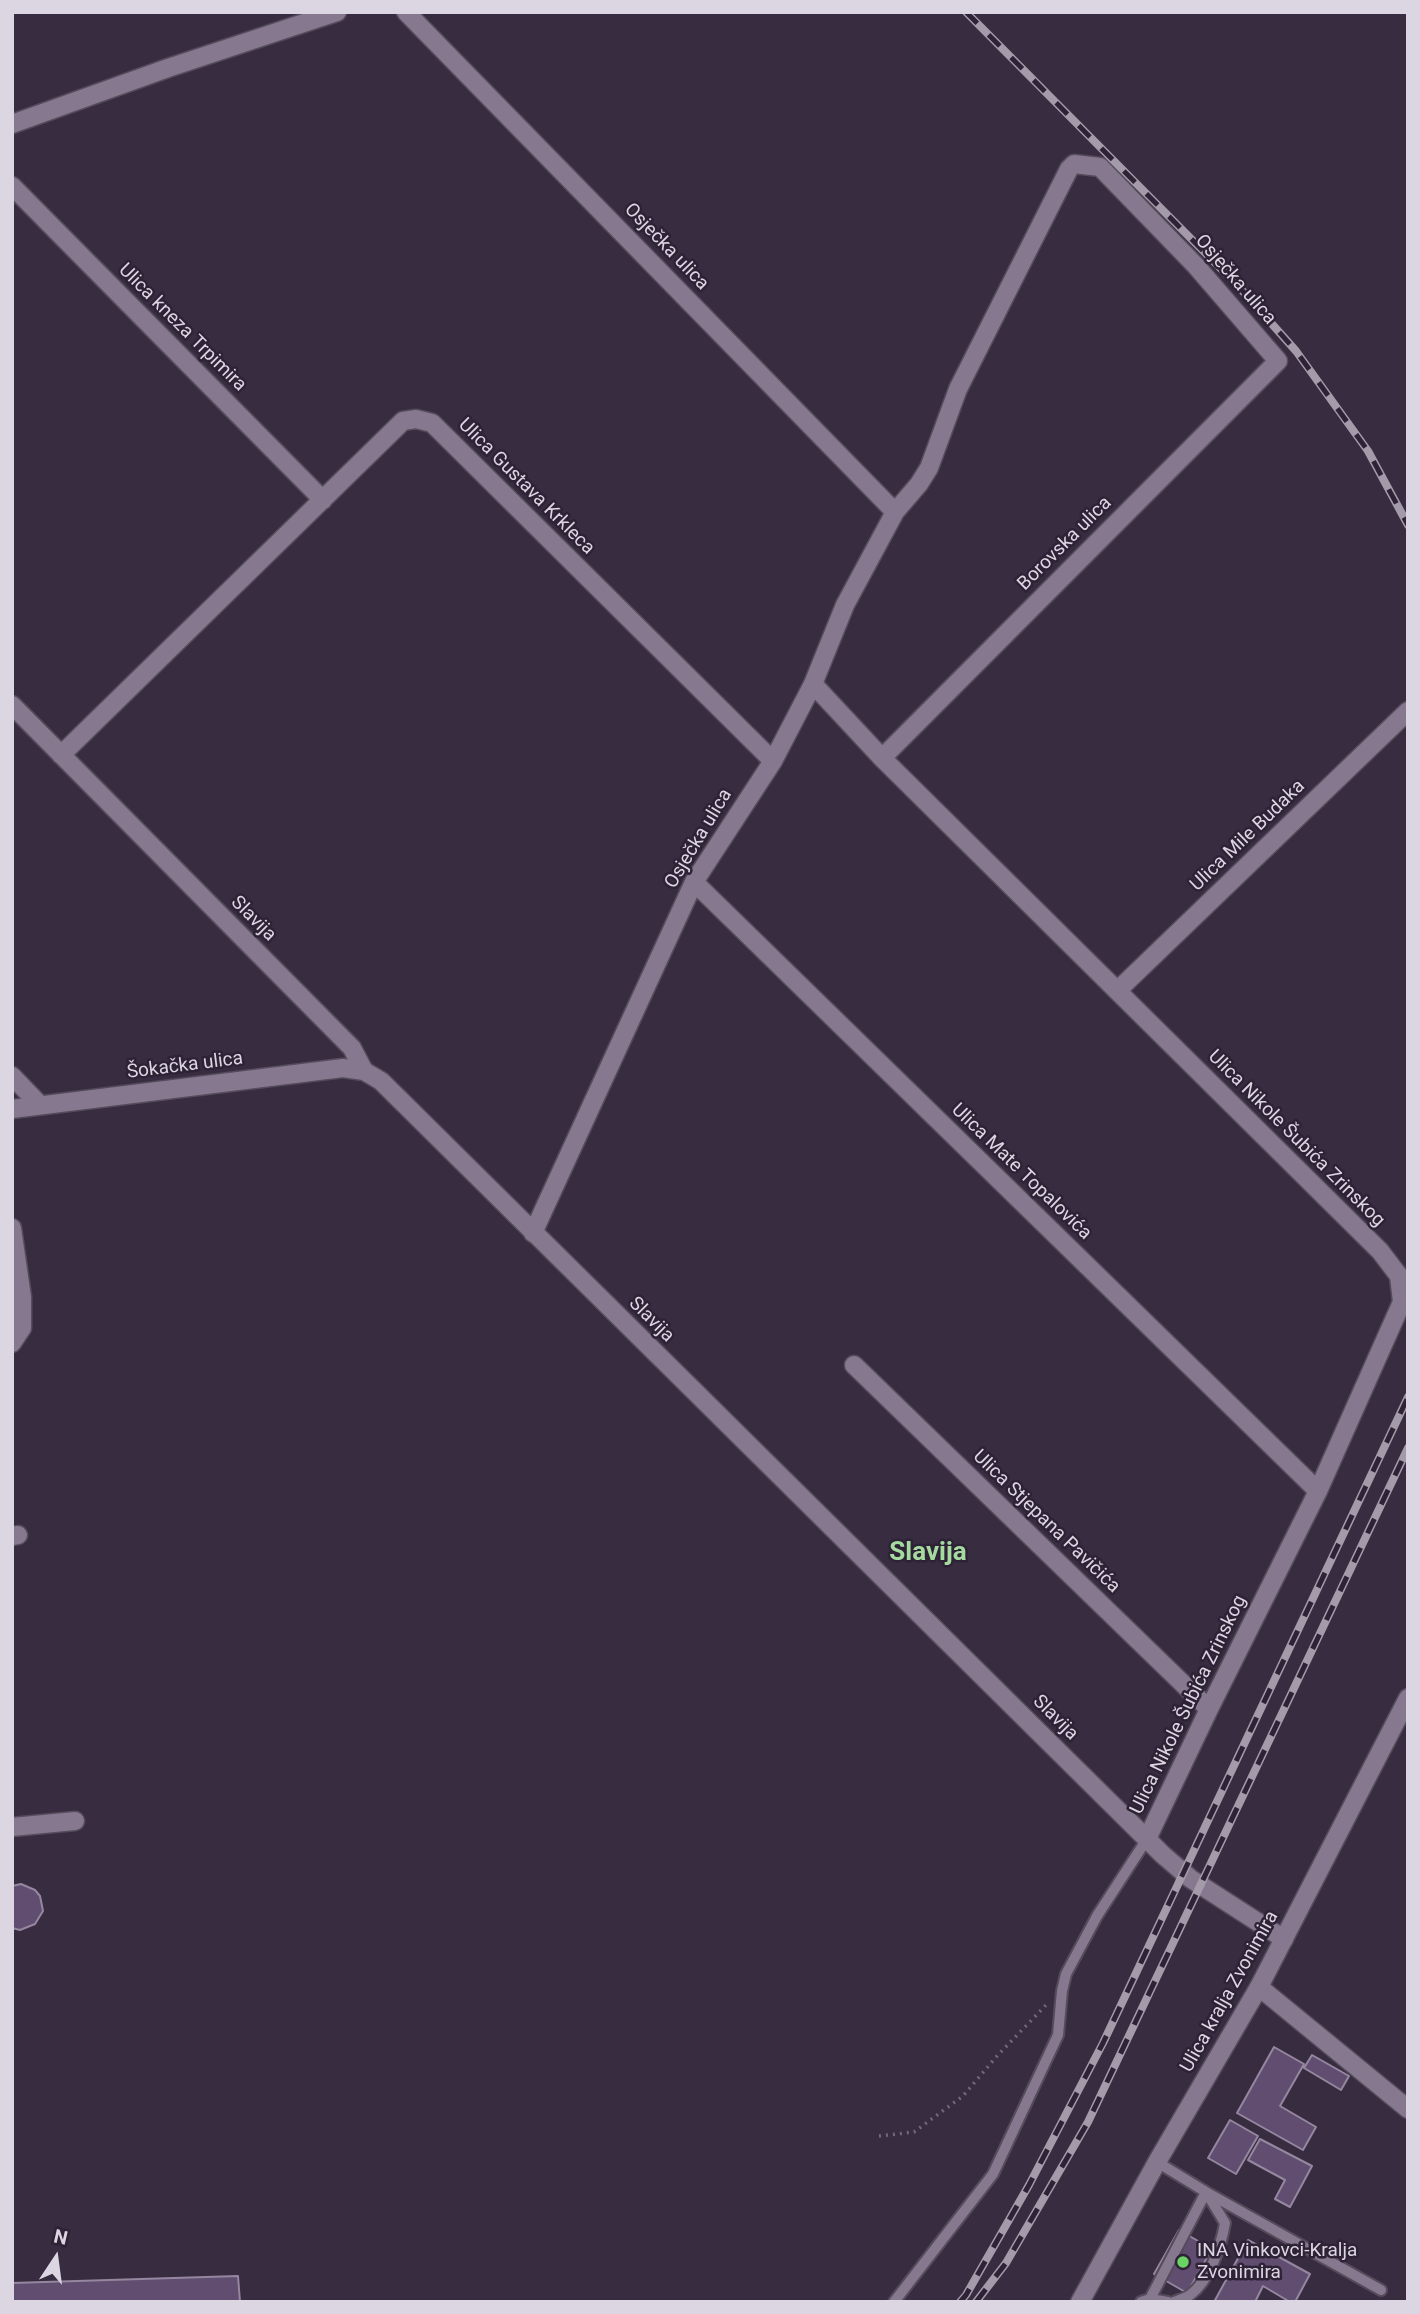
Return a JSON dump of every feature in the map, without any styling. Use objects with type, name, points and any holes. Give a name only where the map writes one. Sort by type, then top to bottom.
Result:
[{"type":"street","points":[[12,124],[168,68],[337,12]]},
{"type":"street","name":"Osječka ulica","points":[[406,12],[895,512]]},
{"type":"street","name":"Osječka ulica","points":[[533,1233],[694,883],[773,761],[813,684],[845,605],[895,512],[929,468],[958,389],[1069,169],[1074,164],[1100,167],[1188,257],[1278,361]]},
{"type":"street","name":"Ulica kneza Trpimira","points":[[12,186],[323,500]]},
{"type":"street","name":"Borovska ulica","points":[[882,758],[1278,361]]},
{"type":"street","name":"Ulica Gustava Krkleca","points":[[61,755],[403,421],[416,419],[432,423],[773,761]]},
{"type":"street","name":"Ulica Nikole Šubića Zrinskog","points":[[813,684],[882,758],[1380,1251],[1399,1276],[1402,1301],[1318,1491],[1147,1839]]},
{"type":"street","name":"Slavija","points":[[12,705],[352,1048],[364,1071],[381,1081],[1147,1839],[1191,1879],[1284,1940]]},
{"type":"street","name":"Ulica Mile Budaka","points":[[1117,991],[1408,712]]},
{"type":"street","name":"Ulica Mate Topalovića","points":[[694,883],[1318,1491]]},
{"type":"street","name":"Šokačka ulica","points":[[12,1109],[343,1068],[364,1071]]},
{"type":"street","points":[[12,1076],[40,1105]]},
{"type":"street","points":[[12,1228],[22,1297],[22,1328],[12,1343]]},
{"type":"street","name":"Ulica Stjepana Pavičića","points":[[854,1365],[1209,1709]]},
{"type":"street","name":"Ulica kralja Zvonimira","points":[[1084,2300],[1157,2162],[1259,1987],[1408,1698]]},
{"type":"street","points":[[12,1827],[75,1821]]},
{"type":"street","points":[[1259,1987],[1407,2107]]},
{"type":"lane","points":[[894,2302],[993,2174],[1058,2035],[1066,1974],[1097,1916],[1147,1839]]},
{"type":"lane","points":[[1157,2162],[1381,2290]]},
{"type":"lane","points":[[1168,2302],[1146,2300],[1206,2192]]},
{"type":"lane","points":[[1174,2302],[1190,2295],[1209,2273],[1222,2244],[1225,2223],[1206,2192]]},
{"type":"path","points":[[879,2136],[914,2132],[963,2096],[997,2056],[1062,1991]]},
{"type":"building","points":[[21,1884],[35,1890],[40,1896],[43,1911],[35,1924],[20,1930],[12,1928],[12,1886]]},
{"type":"building","points":[[1274,2047],[1304,2064],[1280,2106],[1316,2127],[1303,2150],[1237,2113]]},
{"type":"building","points":[[1312,2055],[1349,2076],[1341,2090],[1304,2068]]},
{"type":"building","points":[[1230,2120],[1258,2136],[1236,2174],[1208,2158]]},
{"type":"building","points":[[1260,2139],[1312,2166],[1290,2207],[1275,2199],[1285,2180],[1248,2160]]},
{"type":"building","name":"INA Vinkovci-Kralja Zvonimira","points":[[1179,2230],[1212,2249],[1187,2293],[1154,2274]]},
{"type":"building","points":[[1248,2240],[1310,2274],[1295,2302],[1290,2302],[1263,2286],[1255,2302],[1214,2302]]},
{"type":"building","points":[[238,2276],[240,2302],[12,2302],[12,2283]]},
{"type":"railway","points":[[966,12],[1240,288],[1296,351],[1368,451],[1408,525]]},
{"type":"railway","points":[[960,2302],[1029,2185],[1103,2043],[1408,1397]]},
{"type":"railway","points":[[976,2302],[1006,2263],[1088,2122],[1408,1448]]},
{"type":"place","name":"INA Vinkovci-Kralja Zvonimira","points":[[1183,2262]]},
{"type":"district","name":"Slavija","points":[[928,1553]]}]
